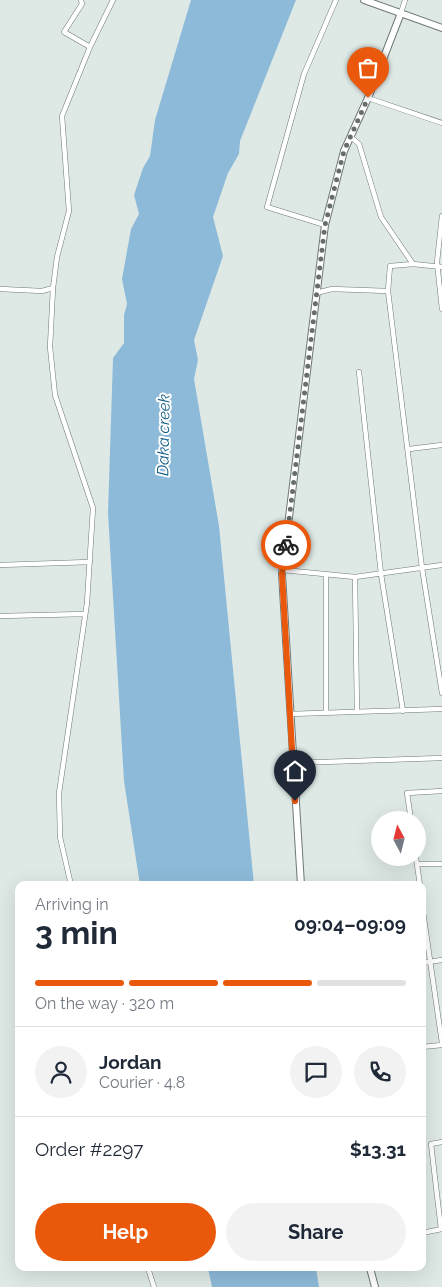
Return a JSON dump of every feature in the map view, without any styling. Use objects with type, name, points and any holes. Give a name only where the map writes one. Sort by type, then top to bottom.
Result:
[{"type":"street","points":[[82,0],[82,4],[64,32],[90,47]]},
{"type":"street","points":[[70,881],[60,837],[59,794],[85,614],[93,508],[55,395],[50,348],[53,288],[57,257],[69,210],[62,116],[90,47],[113,0]]},
{"type":"street","points":[[325,225],[268,207],[304,74],[336,0]]},
{"type":"street","points":[[364,0],[442,28]]},
{"type":"street","points":[[301,881],[283,570],[325,225],[344,151],[368,98],[405,0]]},
{"type":"street","points":[[368,98],[442,123]]},
{"type":"street","points":[[351,137],[359,144],[381,217],[412,264]]},
{"type":"street","points":[[442,216],[440,267],[442,309]]},
{"type":"street","points":[[440,267],[412,264],[390,266],[388,291],[409,449],[422,568],[442,693]]},
{"type":"street","points":[[0,290],[42,291],[53,288]]},
{"type":"street","points":[[316,293],[332,289],[388,291]]},
{"type":"street","points":[[359,372],[381,574],[403,710]]},
{"type":"street","points":[[409,449],[442,445]]},
{"type":"street","points":[[0,566],[90,562]]},
{"type":"street","points":[[283,570],[355,577],[442,566]]},
{"type":"street","points":[[326,575],[326,713]]},
{"type":"street","points":[[355,577],[357,712]]},
{"type":"street","points":[[0,616],[85,614]]},
{"type":"street","points":[[290,714],[442,709]]},
{"type":"street","points":[[293,762],[442,758]]},
{"type":"street","points":[[410,811],[407,793],[442,791]]},
{"type":"street","points":[[426,864],[442,864]]},
{"type":"street","points":[[417,866],[419,881]]},
{"type":"street","points":[[426,934],[442,1044],[426,1046]]},
{"type":"street","points":[[426,962],[442,960]]},
{"type":"street","points":[[426,1233],[441,1229],[431,1144],[442,1142]]},
{"type":"street","points":[[149,1271],[154,1287]]},
{"type":"street","points":[[371,1271],[375,1287]]},
{"type":"water","name":"Daka creek","points":[[191,0],[296,0],[240,141],[239,154],[228,173],[213,217],[223,256],[194,340],[198,360],[194,379],[219,526],[254,881],[139,881],[124,781],[108,513],[113,358],[124,343],[124,315],[127,304],[122,279],[131,229],[139,214],[134,195],[143,168],[150,156],[155,120]]},
{"type":"water","points":[[209,1271],[316,1271],[319,1287],[212,1287]]},
{"type":"way so far","points":[[286,545],[325,225],[344,151],[368,98]]},
{"type":"route","points":[[286,545],[282,574],[295,801]]}]
